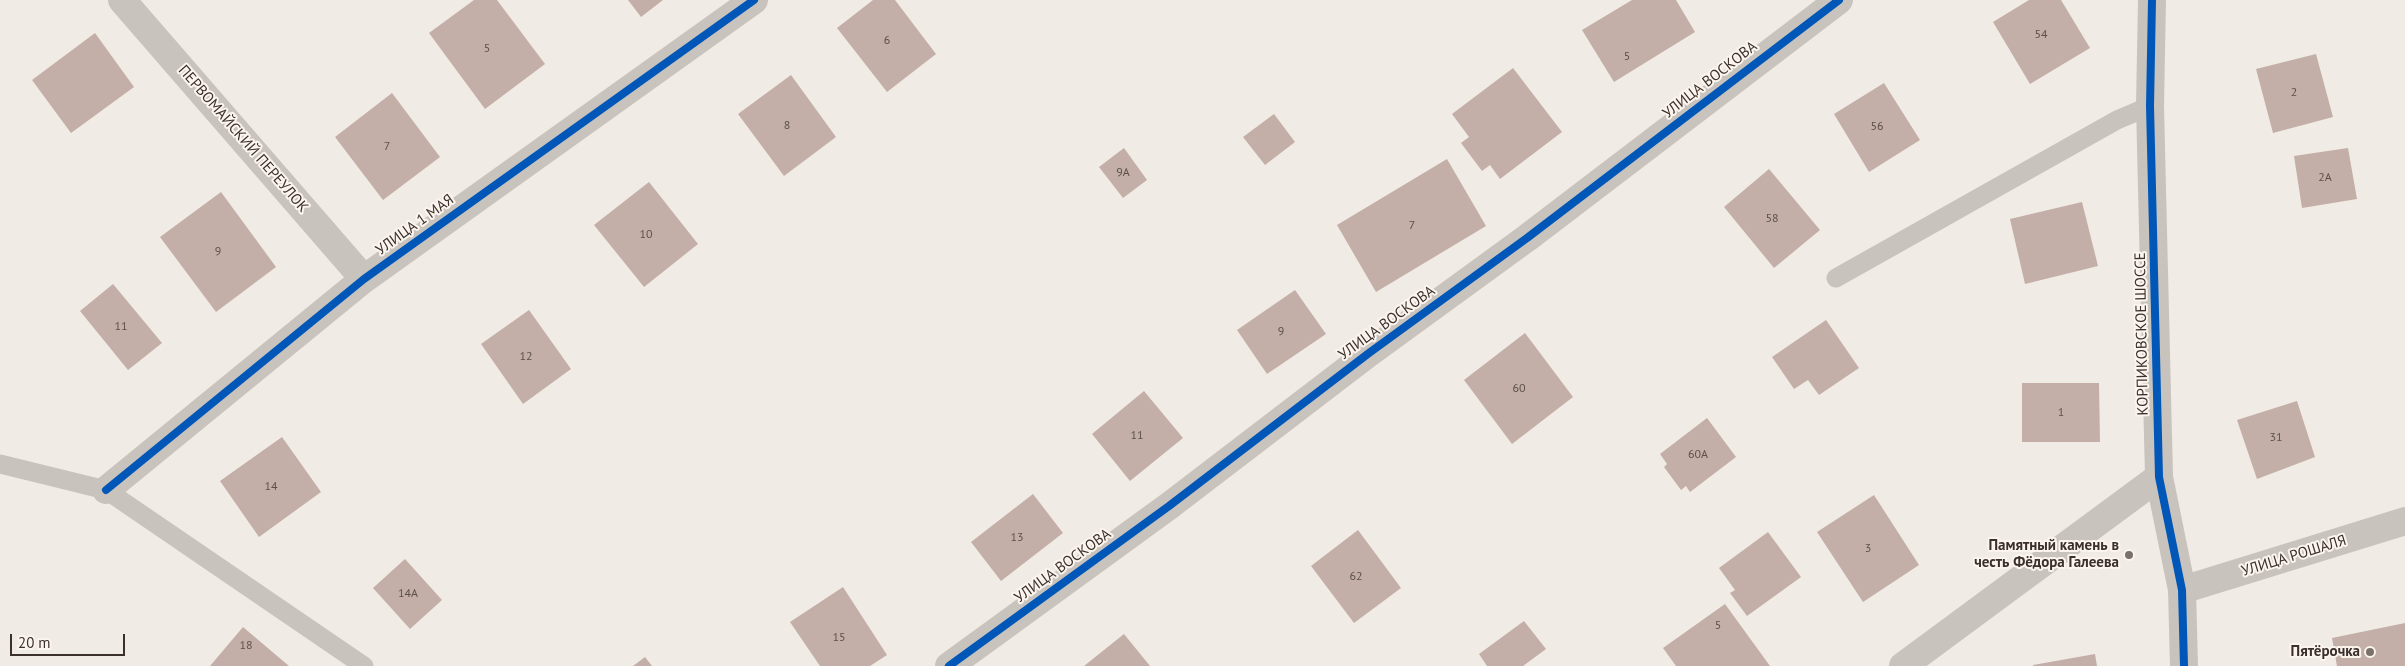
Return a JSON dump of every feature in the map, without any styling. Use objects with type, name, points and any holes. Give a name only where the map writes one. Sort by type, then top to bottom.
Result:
[{"type":"street","name":"ПЕРВОМАЙСКИЙ ПЕРЕУЛОК","points":[[122,0],[364,279]]},
{"type":"street","name":"УЛИЦА 1 МАЯ","points":[[106,490],[364,279],[754,0]]},
{"type":"street","name":"УЛИЦА ВОСКОВА","points":[[949,666],[1169,506],[1369,353],[1528,238],[1840,0]]},
{"type":"street","name":"КОРПИКОВСКОЕ ШОССЕ","points":[[2152,0],[2150,106],[2159,477],[2182,590],[2184,666]]},
{"type":"street","points":[[1903,666],[2159,477]]},
{"type":"street","name":"УЛИЦА РОШАЛЯ","points":[[2182,590],[2405,521]]},
{"type":"lane","points":[[1836,278],[2117,120],[2150,106]]},
{"type":"lane","points":[[0,464],[106,490],[364,666]]},
{"type":"building","points":[[474,0],[497,0],[545,64],[485,109],[429,33]]},
{"type":"building","points":[[628,0],[663,0],[641,17]]},
{"type":"building","points":[[873,0],[895,0],[936,54],[887,92],[837,28]]},
{"type":"building","points":[[1632,0],[1676,0],[1695,32],[1614,82],[1582,30]]},
{"type":"building","points":[[2029,0],[2061,0],[2090,48],[2030,84],[1993,22]]},
{"type":"building","points":[[95,33],[134,87],[71,133],[32,80]]},
{"type":"building","points":[[2316,54],[2333,117],[2273,133],[2256,69]]},
{"type":"building","points":[[1513,68],[1562,132],[1500,179],[1490,165],[1482,171],[1461,143],[1469,137],[1452,114]]},
{"type":"building","points":[[791,75],[836,137],[784,176],[738,114]]},
{"type":"building","points":[[1884,83],[1920,140],[1869,172],[1834,114]]},
{"type":"building","points":[[392,93],[440,157],[383,200],[335,137]]},
{"type":"building","points":[[1274,114],[1295,142],[1265,165],[1243,137]]},
{"type":"building","points":[[1124,148],[1147,180],[1123,198],[1099,167]]},
{"type":"building","points":[[2348,148],[2357,199],[2302,208],[2294,156]]},
{"type":"building","points":[[1447,159],[1486,226],[1376,292],[1337,225]]},
{"type":"building","points":[[1769,169],[1820,230],[1774,268],[1724,207]]},
{"type":"building","points":[[649,182],[698,244],[644,287],[594,225]]},
{"type":"building","points":[[221,192],[276,267],[216,312],[160,237]]},
{"type":"building","points":[[2082,202],[2098,266],[2025,284],[2010,219]]},
{"type":"building","points":[[113,284],[162,343],[128,370],[80,311]]},
{"type":"building","points":[[1295,290],[1326,334],[1267,374],[1237,330]]},
{"type":"building","points":[[529,310],[571,369],[523,404],[481,344]]},
{"type":"building","points":[[1826,320],[1859,368],[1819,395],[1808,380],[1794,389],[1772,357]]},
{"type":"building","points":[[1525,333],[1573,397],[1512,444],[1464,380]]},
{"type":"building","points":[[2022,383],[2099,383],[2100,442],[2022,442]]},
{"type":"building","points":[[1144,391],[1183,438],[1130,481],[1092,434]]},
{"type":"building","points":[[2297,401],[2315,457],[2257,479],[2237,420]]},
{"type":"building","points":[[1707,418],[1736,457],[1690,492],[1686,486],[1681,490],[1664,467],[1667,464],[1660,454]]},
{"type":"building","points":[[282,437],[321,492],[259,537],[220,481]]},
{"type":"building","points":[[1033,494],[1063,533],[1001,581],[971,542]]},
{"type":"building","points":[[1874,495],[1919,565],[1863,602],[1817,532]]},
{"type":"building","points":[[1358,530],[1401,588],[1354,623],[1311,566]]},
{"type":"building","points":[[1768,532],[1801,577],[1747,616],[1730,593],[1735,590],[1719,568]]},
{"type":"building","points":[[405,559],[442,600],[410,629],[373,588]]},
{"type":"building","points":[[843,587],[887,655],[870,666],[820,666],[790,622]]},
{"type":"building","points":[[1725,604],[1770,666],[1676,666],[1663,648]]},
{"type":"building","points":[[1524,621],[1546,649],[1523,666],[1487,666],[1479,654]]},
{"type":"building","name":"Пятёрочка","points":[[2405,623],[2405,666],[2337,666],[2332,638]]},
{"type":"building","points":[[243,627],[289,666],[210,666]]},
{"type":"building","points":[[1124,634],[1150,666],[1084,666]]},
{"type":"building","points":[[2095,654],[2097,666],[2033,666],[2033,665]]},
{"type":"building","points":[[645,657],[652,666],[633,666]]},
{"type":"cycle path","points":[[106,490],[364,279],[754,0]]},
{"type":"cycle path","points":[[949,666],[1169,506],[1369,353],[1527,238],[1839,0]]},
{"type":"cycle path","points":[[2152,0],[2150,106],[2159,477],[2182,590],[2184,666]]},
{"type":"place","name":"Памятный камень в честь Фёдора Галеева","points":[[2129,555]]},
{"type":"place","name":"Пятёрочка","points":[[2370,652]]}]
